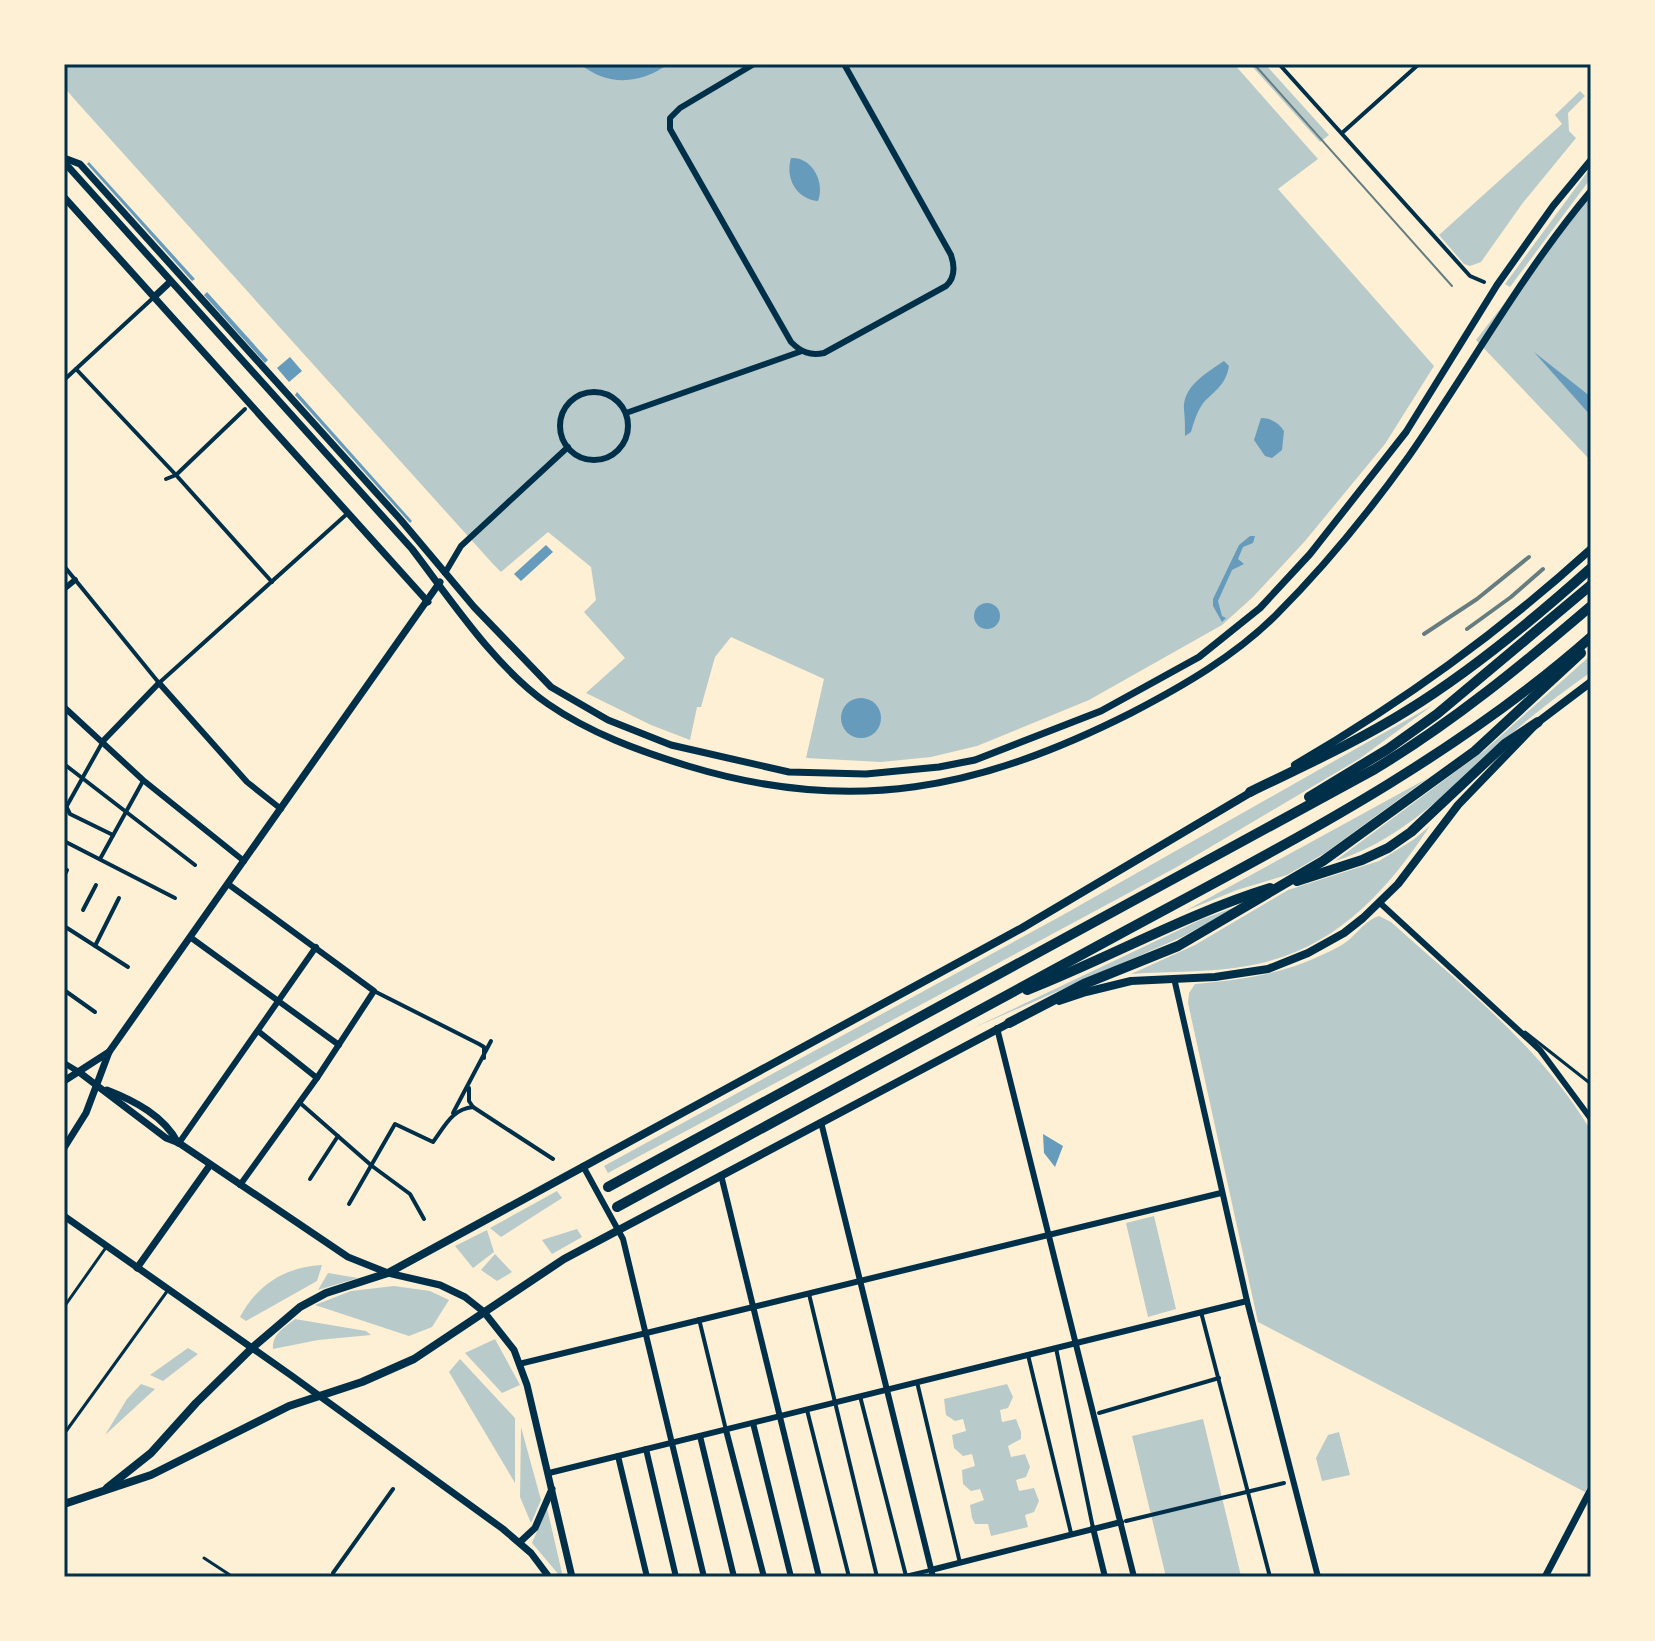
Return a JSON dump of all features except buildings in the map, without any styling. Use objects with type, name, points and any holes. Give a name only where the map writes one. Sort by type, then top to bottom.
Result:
[{"type":"highway","points":[[1250,792],[1341,748],[1408,710],[1474,664],[1591,568]]},
{"type":"highway","points":[[1243,839],[1388,749],[1437,714],[1591,585]]},
{"type":"highway","points":[[608,1187],[1417,744],[1513,672],[1591,606]]},
{"type":"highway","points":[[617,1207],[1304,834],[1434,756],[1498,712],[1591,637]]},
{"type":"highway","points":[[1009,1023],[1084,984],[1178,946],[1323,861],[1475,751],[1591,643]]},
{"type":"highway","points":[[984,1007],[1068,974],[1212,908],[1362,860],[1388,848],[1437,809],[1505,744],[1538,722]]},
{"type":"main road","points":[[106,1489],[151,1453],[252,1348],[300,1307],[326,1293],[388,1273],[1022,928],[1413,692],[1486,639],[1591,549]]},
{"type":"main road","points":[[64,1504],[134,1482],[270,1415],[405,1363],[552,1266],[997,1028],[1086,992],[1131,981],[1215,977],[1268,969],[1308,953],[1344,933],[1380,903],[1458,805],[1538,722],[1591,682]]},
{"type":"street","points":[[754,64],[680,108],[669,123],[791,342],[802,351],[815,355],[824,353],[946,286],[954,273],[951,255],[844,64]]},
{"type":"street","points":[[1279,64],[1470,276],[1484,282]]},
{"type":"street","points":[[1342,133],[1419,64]]},
{"type":"street","points":[[64,160],[420,560],[459,613],[523,682],[546,702],[583,725],[664,759],[732,778],[796,789],[840,791],[925,786],[998,769],[1055,748],[1158,699],[1208,670],[1274,618],[1329,557],[1408,457],[1513,295],[1565,221],[1591,191]]},
{"type":"street","points":[[64,160],[80,164],[445,573],[551,687],[608,720],[671,745],[789,772],[866,774],[975,760],[1101,711],[1199,657],[1260,608],[1310,554],[1393,449],[1434,390],[1497,285],[1553,206],[1591,160]]},
{"type":"street","points":[[64,197],[428,602]]},
{"type":"street","points":[[64,380],[170,282]]},
{"type":"street","points":[[626,413],[802,351]]},
{"type":"street","points":[[76,369],[272,582]]},
{"type":"street","points":[[603,393],[612,397],[626,413],[627,434],[616,452],[596,460],[586,459],[568,447],[562,438],[561,417],[566,408],[582,395],[603,393]]},
{"type":"street","points":[[166,479],[176,475],[245,409]]},
{"type":"street","points":[[64,1148],[86,1113],[109,1052],[428,602],[461,546],[568,447]]},
{"type":"street","points":[[64,811],[65,803],[103,741],[159,683],[348,513]]},
{"type":"street","points":[[420,560],[445,573]]},
{"type":"street","points":[[64,566],[159,683],[247,782],[281,809]]},
{"type":"street","points":[[64,589],[75,580]]},
{"type":"street","points":[[64,720],[66,710],[143,780],[244,861]]},
{"type":"street","points":[[64,764],[195,865]]},
{"type":"street","points":[[100,859],[143,780]]},
{"type":"street","points":[[65,803],[70,814],[114,835]]},
{"type":"street","points":[[64,841],[175,898]]},
{"type":"street","points":[[228,884],[374,991],[484,1047],[484,1058]]},
{"type":"street","points":[[83,910],[96,885]]},
{"type":"street","points":[[95,946],[119,898]]},
{"type":"street","points":[[1380,903],[1540,1050],[1591,1119]]},
{"type":"street","points":[[72,931],[75,925]]},
{"type":"street","points":[[64,926],[128,967]]},
{"type":"street","points":[[190,937],[339,1045]]},
{"type":"street","points":[[179,1143],[316,947]]},
{"type":"street","points":[[1174,978],[1221,1193],[1318,1577]]},
{"type":"street","points":[[64,990],[95,1012]]},
{"type":"street","points":[[240,1185],[317,1078],[374,991]]},
{"type":"street","points":[[997,1028],[1047,1234],[1123,1521],[1134,1577]]},
{"type":"street","points":[[258,1031],[317,1078]]},
{"type":"street","points":[[349,1204],[395,1124],[433,1142],[469,1088],[491,1041],[479,1044]]},
{"type":"street","points":[[64,1081],[109,1052]]},
{"type":"street","points":[[64,1063],[166,1138],[179,1143],[333,1249],[360,1264],[440,1285],[465,1297],[484,1312],[514,1350],[519,1364],[549,1473],[572,1577]]},
{"type":"street","points":[[469,1088],[469,1101],[473,1107],[553,1159]]},
{"type":"street","points":[[299,1102],[372,1166],[410,1194],[424,1219]]},
{"type":"street","points":[[453,1115],[462,1108],[473,1107]]},
{"type":"street","points":[[820,1121],[932,1573]]},
{"type":"street","points":[[310,1179],[338,1136]]},
{"type":"street","points":[[137,1268],[210,1165]]},
{"type":"street","points":[[583,1166],[618,1229],[646,1332],[704,1577]]},
{"type":"street","points":[[721,1175],[819,1577]]},
{"type":"street","points":[[519,1364],[1221,1193]]},
{"type":"street","points":[[64,1216],[508,1533],[520,1542],[549,1577]]},
{"type":"street","points":[[809,1294],[877,1577]]},
{"type":"street","points":[[549,1473],[1247,1301]]},
{"type":"street","points":[[1201,1312],[1270,1577]]},
{"type":"street","points":[[699,1319],[764,1577]]},
{"type":"street","points":[[1056,1348],[1105,1577]]},
{"type":"street","points":[[1028,1355],[1071,1533]]},
{"type":"street","points":[[1099,1413],[1219,1378]]},
{"type":"street","points":[[917,1382],[960,1563]]},
{"type":"street","points":[[860,1396],[903,1576],[932,1573],[1071,1533],[1284,1483]]},
{"type":"street","points":[[807,1410],[849,1577]]},
{"type":"street","points":[[753,1423],[791,1577]]},
{"type":"street","points":[[700,1436],[734,1577]]},
{"type":"street","points":[[646,1449],[676,1577]]},
{"type":"street","points":[[618,1456],[647,1577]]},
{"type":"street","points":[[333,1573],[393,1489]]},
{"type":"street","points":[[520,1542],[535,1528],[552,1489]]},
{"type":"street","points":[[1545,1577],[1591,1489]]},
{"type":"lane","points":[[1502,1015],[1591,1084]]},
{"type":"lane","points":[[64,1307],[107,1246]]},
{"type":"lane","points":[[64,1434],[168,1290]]},
{"type":"lane","points":[[204,1558],[233,1577]]},
{"type":"shaded area","points":[[64,64],[1234,64],[1318,159],[1278,189],[1434,366],[1385,444],[1305,541],[1253,597],[1222,625],[1089,700],[977,746],[931,757],[881,762],[806,758],[824,679],[731,637],[715,657],[701,707],[697,707],[690,740],[586,693],[625,658],[584,612],[596,600],[591,567],[548,532],[501,572],[76,101],[64,87]]},
{"type":"shaded area","points":[[1250,64],[1265,64],[1329,135],[1320,142]]},
{"type":"shaded area","points":[[1580,91],[1585,96],[1568,113],[1569,131],[1576,138],[1522,204],[1481,262],[1470,266],[1464,264],[1439,235],[1562,124],[1555,115]]},
{"type":"shaded area","points":[[1591,167],[1591,178],[1510,287],[1505,284]]},
{"type":"shaded area","points":[[1591,191],[1591,461],[1476,340]]},
{"type":"shaded area","points":[[1591,655],[1591,672],[1527,721],[1433,804],[1387,837],[1335,861],[1485,750]]},
{"type":"shaded area","points":[[1433,705],[1359,759],[1175,868],[608,1173],[604,1166],[1061,916]]},
{"type":"shaded area","points":[[1428,778],[1325,853],[1287,875],[1237,890],[1185,911]]},
{"type":"shaded area","points":[[1430,826],[1375,897],[1331,933],[1305,948],[1278,959],[1247,966],[1131,974],[1195,945],[1288,890],[1379,861]]},
{"type":"shaded area","points":[[1238,906],[1182,937],[971,1029],[1200,920]]},
{"type":"shaded area","points":[[1379,916],[1391,922],[1499,1019],[1549,1072],[1591,1131],[1591,1480],[1585,1492],[1258,1322],[1188,1003],[1189,993],[1195,984],[1252,977],[1303,963],[1345,943]]},
{"type":"shaded area","points":[[557,1191],[562,1198],[501,1237],[490,1228]]},
{"type":"shaded area","points":[[1154,1216],[1176,1309],[1148,1317],[1126,1223]]},
{"type":"shaded area","points":[[577,1229],[582,1237],[552,1254],[542,1240]]},
{"type":"shaded area","points":[[487,1230],[494,1252],[473,1268],[455,1246]]},
{"type":"shaded area","points":[[495,1254],[512,1272],[497,1281],[481,1270]]},
{"type":"shaded area","points":[[322,1265],[317,1281],[246,1321],[240,1317],[255,1296],[274,1280],[296,1269]]},
{"type":"shaded area","points":[[328,1273],[358,1278],[318,1290]]},
{"type":"shaded area","points":[[394,1286],[430,1291],[449,1300],[432,1327],[409,1336],[315,1305],[351,1291]]},
{"type":"shaded area","points":[[295,1319],[366,1331],[371,1335],[318,1340],[273,1349],[277,1335]]},
{"type":"shaded area","points":[[495,1339],[520,1385],[502,1393],[465,1353]]},
{"type":"shaded area","points":[[188,1348],[198,1354],[163,1381],[150,1375]]},
{"type":"shaded area","points":[[460,1359],[515,1418],[515,1483],[449,1372]]},
{"type":"shaded area","points":[[141,1384],[155,1389],[105,1435],[127,1399]]},
{"type":"shaded area","points":[[1007,1384],[1013,1397],[1008,1408],[1000,1410],[1002,1422],[1016,1419],[1021,1432],[1021,1439],[1008,1446],[1011,1457],[1025,1454],[1030,1467],[1026,1477],[1016,1480],[1019,1491],[1034,1488],[1039,1501],[1034,1512],[1025,1515],[1028,1527],[991,1536],[988,1524],[975,1524],[972,1518],[970,1505],[984,1500],[980,1489],[971,1491],[963,1484],[962,1470],[975,1466],[972,1454],[963,1456],[954,1448],[952,1435],[966,1431],[963,1419],[955,1421],[946,1415],[944,1399]]},
{"type":"shaded area","points":[[1203,1419],[1241,1576],[1166,1577],[1132,1436]]},
{"type":"shaded area","points":[[521,1427],[541,1500],[531,1523],[520,1497]]},
{"type":"shaded area","points":[[1339,1432],[1350,1475],[1322,1481],[1316,1458],[1328,1435]]},
{"type":"shaded area","points":[[547,1508],[562,1573],[560,1576],[532,1543]]},
{"type":"water","points":[[580,64],[668,64],[646,76],[624,80],[601,76]]},
{"type":"water","points":[[791,158],[805,162],[815,172],[820,187],[818,201],[804,196],[794,186],[790,173]]},
{"type":"water","points":[[89,162],[195,279],[192,281],[87,164]]},
{"type":"water","points":[[207,292],[268,360],[265,363],[204,295]]},
{"type":"water","points":[[1534,352],[1591,397],[1591,416]]},
{"type":"water","points":[[290,357],[302,371],[289,382],[277,368]]},
{"type":"water","points":[[1224,361],[1229,366],[1226,378],[1204,402],[1191,432],[1185,436],[1184,401],[1187,394],[1197,381]]},
{"type":"water","points":[[297,392],[412,521],[410,523],[295,395]]},
{"type":"water","points":[[1261,418],[1274,422],[1284,431],[1282,450],[1272,458],[1265,456],[1254,440]]},
{"type":"water","points":[[1250,536],[1255,536],[1253,543],[1243,547],[1238,559],[1244,564],[1232,570],[1218,601],[1222,616],[1226,618],[1222,622],[1213,606],[1213,599],[1239,545]]},
{"type":"water","points":[[546,545],[553,552],[521,581],[514,574]]},
{"type":"water","points":[[987,603],[996,607],[1000,616],[996,625],[987,629],[978,625],[974,616],[978,607]]},
{"type":"water","points":[[861,698],[875,704],[881,718],[875,732],[861,738],[847,732],[841,718],[847,704]]},
{"type":"water","points":[[1043,1134],[1063,1146],[1055,1167],[1044,1153]]},
{"type":"tram line","points":[[1254,64],[1452,286]]},
{"type":"railway","points":[[1424,634],[1477,599],[1529,557]]},
{"type":"railway","points":[[1467,629],[1543,569]]}]
